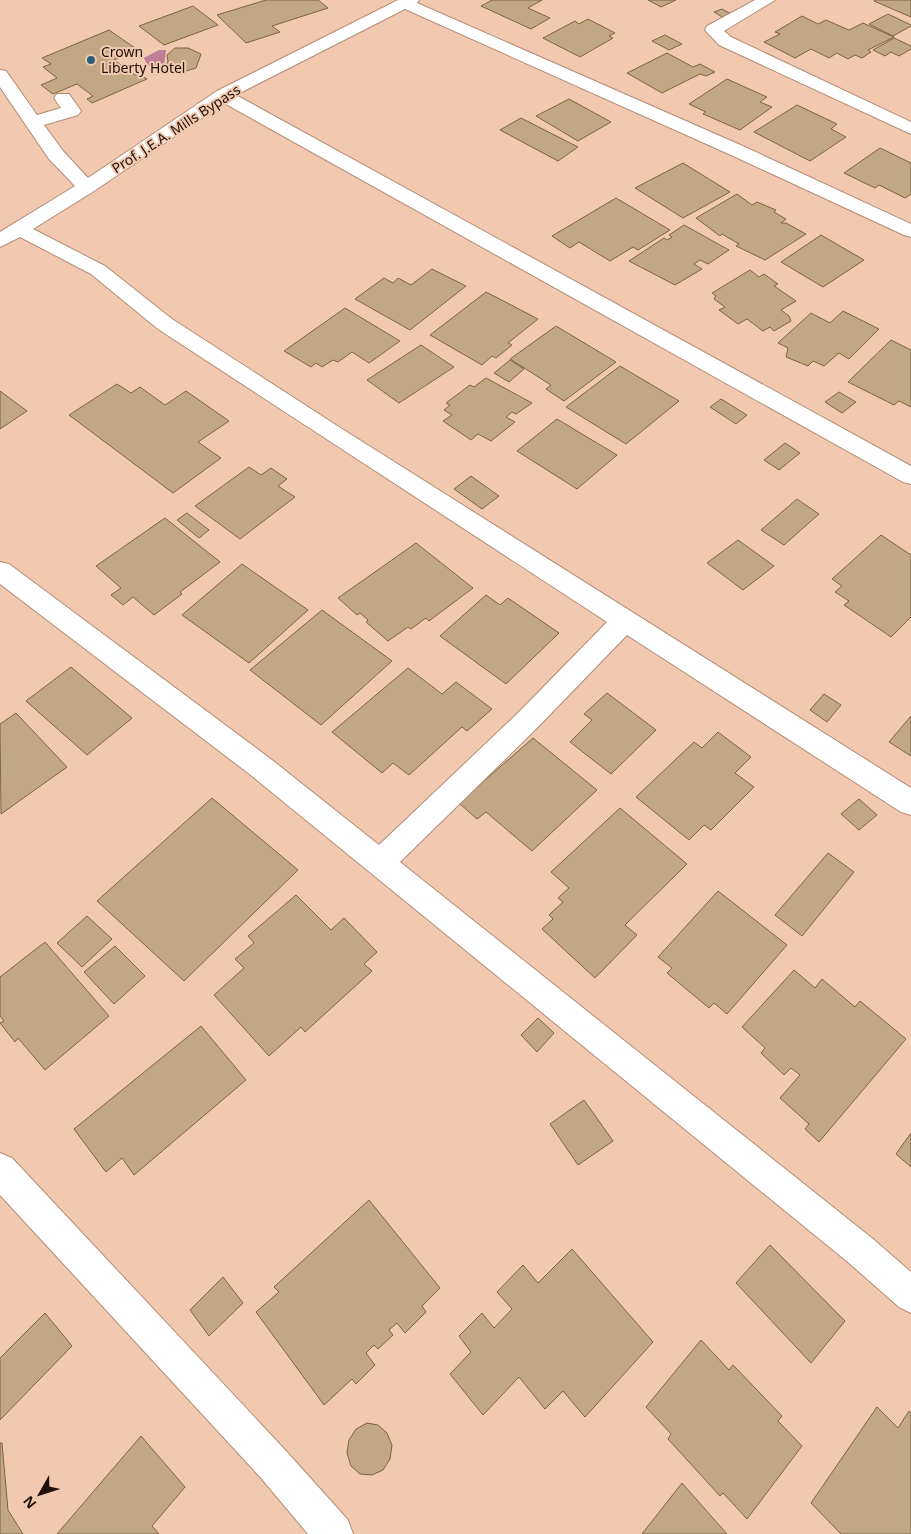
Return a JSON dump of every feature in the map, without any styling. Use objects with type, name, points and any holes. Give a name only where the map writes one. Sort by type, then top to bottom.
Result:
[{"type":"street","points":[[370,0],[386,12]]},
{"type":"street","points":[[767,0],[713,30],[725,42],[911,129]]},
{"type":"street","points":[[407,2],[911,231]]},
{"type":"street","name":"Prof. J.E.A. Mills Bypass","points":[[9,235],[87,187],[223,95],[407,2]]},
{"type":"street","points":[[0,75],[56,155],[87,187]]},
{"type":"street","points":[[223,95],[911,476]]},
{"type":"street","points":[[33,122],[72,111],[63,98]]},
{"type":"street","points":[[9,235],[98,270],[173,329],[331,433],[911,803]]},
{"type":"street","points":[[0,571],[262,768],[861,1251],[911,1295]]},
{"type":"street","points":[[380,863],[527,721],[625,620]]},
{"type":"street","points":[[0,1170],[274,1465],[334,1534]]},
{"type":"shaded area","points":[[159,50],[166,50],[164,66],[158,68],[147,64],[144,58]]},
{"type":"building","points":[[266,0],[318,0],[328,8],[272,26],[280,32],[246,43],[217,15]]},
{"type":"building","points":[[492,0],[542,0],[528,8],[550,18],[531,29],[481,6]]},
{"type":"building","points":[[648,0],[676,0],[661,7]]},
{"type":"building","points":[[875,0],[911,0],[911,17],[874,1]]},
{"type":"building","points":[[193,6],[218,25],[164,45],[139,26]]},
{"type":"building","points":[[722,9],[737,17],[729,21],[714,12]]},
{"type":"building","points":[[888,14],[911,26],[893,36],[869,24]]},
{"type":"building","points":[[802,16],[818,24],[826,20],[849,30],[863,23],[894,37],[868,50],[871,52],[862,58],[855,55],[848,59],[837,53],[829,58],[811,49],[795,58],[764,42],[780,34],[775,32]]},
{"type":"building","points":[[588,19],[615,33],[609,36],[613,38],[580,57],[543,38],[575,21],[579,24]]},
{"type":"building","points":[[109,30],[138,50],[114,60],[135,75],[139,74],[147,79],[92,103],[87,99],[93,96],[77,84],[53,94],[41,85],[57,78],[43,67],[51,64],[42,58]]},
{"type":"building","points":[[665,35],[682,44],[669,50],[652,41]]},
{"type":"building","points":[[894,38],[911,46],[911,49],[899,56],[891,52],[885,56],[873,50]]},
{"type":"building","points":[[175,48],[188,48],[201,54],[196,68],[180,73],[165,65],[168,62],[167,55]]},
{"type":"building","points":[[667,53],[693,67],[700,64],[715,72],[706,76],[700,74],[662,93],[627,73]]},
{"type":"building","points":[[727,79],[767,97],[760,102],[772,107],[740,130],[703,114],[706,112],[689,104]]},
{"type":"building","points":[[569,99],[611,122],[578,141],[536,116]]},
{"type":"building","points":[[797,105],[837,124],[831,129],[846,137],[810,161],[754,132]]},
{"type":"building","points":[[521,118],[578,147],[558,161],[500,130]]},
{"type":"building","points":[[880,148],[911,163],[911,194],[905,198],[879,185],[875,188],[844,173]]},
{"type":"building","points":[[683,163],[730,192],[683,218],[635,188]]},
{"type":"building","points":[[737,194],[752,205],[757,202],[776,210],[774,212],[786,219],[781,223],[786,223],[806,234],[765,260],[736,246],[739,244],[722,234],[720,236],[696,218]]},
{"type":"building","points":[[616,198],[670,230],[638,250],[633,247],[610,261],[579,242],[570,248],[552,236]]},
{"type":"building","points":[[684,225],[729,250],[708,264],[700,260],[694,264],[702,269],[675,285],[629,261],[664,238],[667,240],[672,237],[669,235]]},
{"type":"building","points":[[821,235],[864,260],[823,287],[781,262]]},
{"type":"building","points":[[432,269],[466,286],[410,330],[355,299],[384,278],[393,283],[398,278],[411,285]]},
{"type":"building","points":[[750,270],[759,277],[764,274],[778,284],[774,286],[796,301],[781,310],[789,316],[791,321],[774,331],[770,327],[763,331],[747,319],[738,324],[719,310],[725,307],[714,299],[716,296],[712,293]]},
{"type":"building","points":[[486,292],[538,319],[508,343],[512,345],[496,358],[492,356],[482,365],[430,335]]},
{"type":"building","points":[[345,308],[400,341],[369,363],[352,352],[338,362],[333,360],[322,367],[316,363],[311,367],[284,351]]},
{"type":"building","points":[[843,311],[879,329],[849,359],[839,353],[824,366],[813,361],[808,366],[786,357],[788,348],[778,343],[811,313],[830,323]]},
{"type":"building","points":[[556,326],[616,362],[564,401],[546,389],[551,385],[510,359]]},
{"type":"building","points":[[891,340],[911,350],[911,407],[899,401],[894,405],[848,382]]},
{"type":"building","points":[[421,345],[454,367],[399,403],[367,380]]},
{"type":"building","points":[[510,360],[524,369],[509,382],[494,373]]},
{"type":"building","points":[[620,366],[679,401],[626,444],[566,407]]},
{"type":"building","points":[[486,378],[532,403],[516,414],[512,412],[506,417],[515,422],[491,441],[478,434],[471,440],[443,421],[452,415],[444,410],[450,405],[446,403],[470,385],[474,387]]},
{"type":"building","points":[[117,384],[131,393],[140,387],[165,405],[186,391],[229,421],[198,442],[221,458],[173,493],[69,415]]},
{"type":"building","points":[[0,391],[27,411],[0,429]]},
{"type":"building","points":[[839,392],[856,402],[842,413],[825,402]]},
{"type":"building","points":[[721,399],[747,415],[736,424],[710,407]]},
{"type":"building","points":[[557,419],[617,455],[577,489],[517,451]]},
{"type":"building","points":[[785,443],[800,453],[779,470],[764,460]]},
{"type":"building","points":[[249,467],[261,475],[271,468],[287,479],[278,486],[295,497],[240,539],[195,506]]},
{"type":"building","points":[[471,476],[499,496],[482,509],[454,489]]},
{"type":"building","points":[[797,499],[819,514],[784,545],[761,530]]},
{"type":"building","points":[[187,513],[209,530],[199,538],[177,520]]},
{"type":"building","points":[[165,518],[220,562],[180,592],[182,594],[154,615],[133,597],[123,605],[111,595],[121,588],[96,566]]},
{"type":"building","points":[[881,535],[911,555],[911,617],[891,637],[844,605],[849,601],[835,592],[842,586],[832,579]]},
{"type":"building","points":[[738,540],[774,566],[743,590],[707,563]]},
{"type":"building","points":[[416,543],[473,588],[429,621],[426,618],[411,629],[408,627],[388,641],[366,622],[368,620],[360,613],[357,615],[338,598]]},
{"type":"building","points":[[242,564],[308,610],[249,663],[182,615]]},
{"type":"building","points":[[486,595],[500,605],[508,598],[559,633],[506,684],[440,636]]},
{"type":"building","points":[[322,610],[392,661],[321,725],[250,670]]},
{"type":"building","points":[[71,667],[132,718],[87,755],[26,701]]},
{"type":"building","points":[[408,668],[442,694],[456,682],[492,709],[467,731],[462,727],[409,775],[393,763],[382,773],[332,732]]},
{"type":"building","points":[[607,693],[656,730],[611,774],[570,742],[592,720],[584,714]]},
{"type":"building","points":[[824,694],[841,705],[827,722],[810,710]]},
{"type":"building","points":[[16,713],[67,767],[1,814],[0,724]]},
{"type":"building","points":[[911,716],[911,756],[889,742]]},
{"type":"building","points":[[718,732],[751,757],[735,773],[754,787],[711,830],[704,825],[689,840],[636,797],[694,742],[702,748]]},
{"type":"building","points":[[533,738],[597,790],[532,851],[486,812],[477,819],[459,803]]},
{"type":"building","points":[[212,798],[298,870],[184,981],[97,901]]},
{"type":"building","points":[[859,799],[877,815],[859,830],[841,814]]},
{"type":"building","points":[[620,808],[687,864],[625,925],[637,935],[595,978],[542,929],[553,919],[549,915],[563,902],[558,898],[569,888],[551,872]]},
{"type":"building","points":[[828,853],[854,872],[802,936],[775,915]]},
{"type":"building","points":[[718,891],[787,945],[727,1014],[714,1003],[709,1008],[667,973],[672,968],[658,957]]},
{"type":"building","points":[[296,895],[331,930],[344,918],[377,952],[364,964],[372,971],[305,1032],[301,1027],[269,1056],[214,995],[244,968],[235,959],[254,943],[248,936]]},
{"type":"building","points":[[87,916],[112,939],[82,967],[57,943]]},
{"type":"building","points":[[45,942],[109,1016],[45,1070],[18,1038],[15,1042],[0,1023],[4,1021],[0,1016],[0,977]]},
{"type":"building","points":[[115,946],[145,976],[114,1004],[84,972]]},
{"type":"building","points":[[794,970],[815,988],[822,979],[855,1007],[860,1001],[906,1039],[819,1142],[805,1129],[809,1124],[780,1098],[800,1075],[791,1068],[784,1075],[761,1053],[765,1048],[742,1027]]},
{"type":"building","points":[[538,1018],[554,1033],[537,1052],[521,1035]]},
{"type":"building","points":[[201,1026],[246,1080],[134,1175],[122,1158],[106,1172],[74,1129]]},
{"type":"building","points":[[584,1100],[613,1141],[578,1165],[550,1124]]},
{"type":"building","points":[[911,1133],[911,1167],[896,1154]]},
{"type":"building","points":[[369,1200],[440,1288],[422,1306],[426,1312],[405,1333],[397,1323],[389,1330],[393,1335],[378,1349],[374,1345],[366,1353],[375,1365],[356,1384],[352,1379],[324,1405],[256,1312],[279,1292],[274,1287]]},
{"type":"building","points":[[770,1245],[845,1321],[811,1363],[736,1283]]},
{"type":"building","points":[[572,1249],[653,1342],[585,1417],[563,1391],[545,1409],[519,1377],[483,1415],[450,1374],[471,1352],[459,1336],[482,1313],[494,1328],[512,1309],[497,1292],[523,1265],[538,1283]]},
{"type":"building","points":[[223,1277],[243,1303],[209,1336],[190,1310]]},
{"type":"building","points":[[45,1313],[72,1346],[0,1420],[0,1358]]},
{"type":"building","points":[[701,1340],[729,1370],[733,1365],[782,1416],[778,1421],[802,1446],[747,1519],[723,1493],[720,1496],[668,1439],[671,1434],[646,1407]]},
{"type":"building","points":[[877,1407],[898,1428],[909,1411],[911,1413],[911,1534],[841,1534],[811,1503]]},
{"type":"building","points":[[367,1423],[378,1425],[387,1433],[392,1445],[390,1459],[383,1470],[372,1475],[360,1474],[351,1466],[347,1453],[349,1440],[356,1429]]},
{"type":"building","points":[[141,1436],[185,1487],[152,1526],[159,1534],[57,1534]]},
{"type":"building","points":[[0,1443],[2,1443],[8,1510],[23,1534],[0,1534]]},
{"type":"building","points":[[682,1483],[727,1534],[642,1534]]},
{"type":"place","name":"Crown Liberty Hotel","points":[[91,60]]}]
